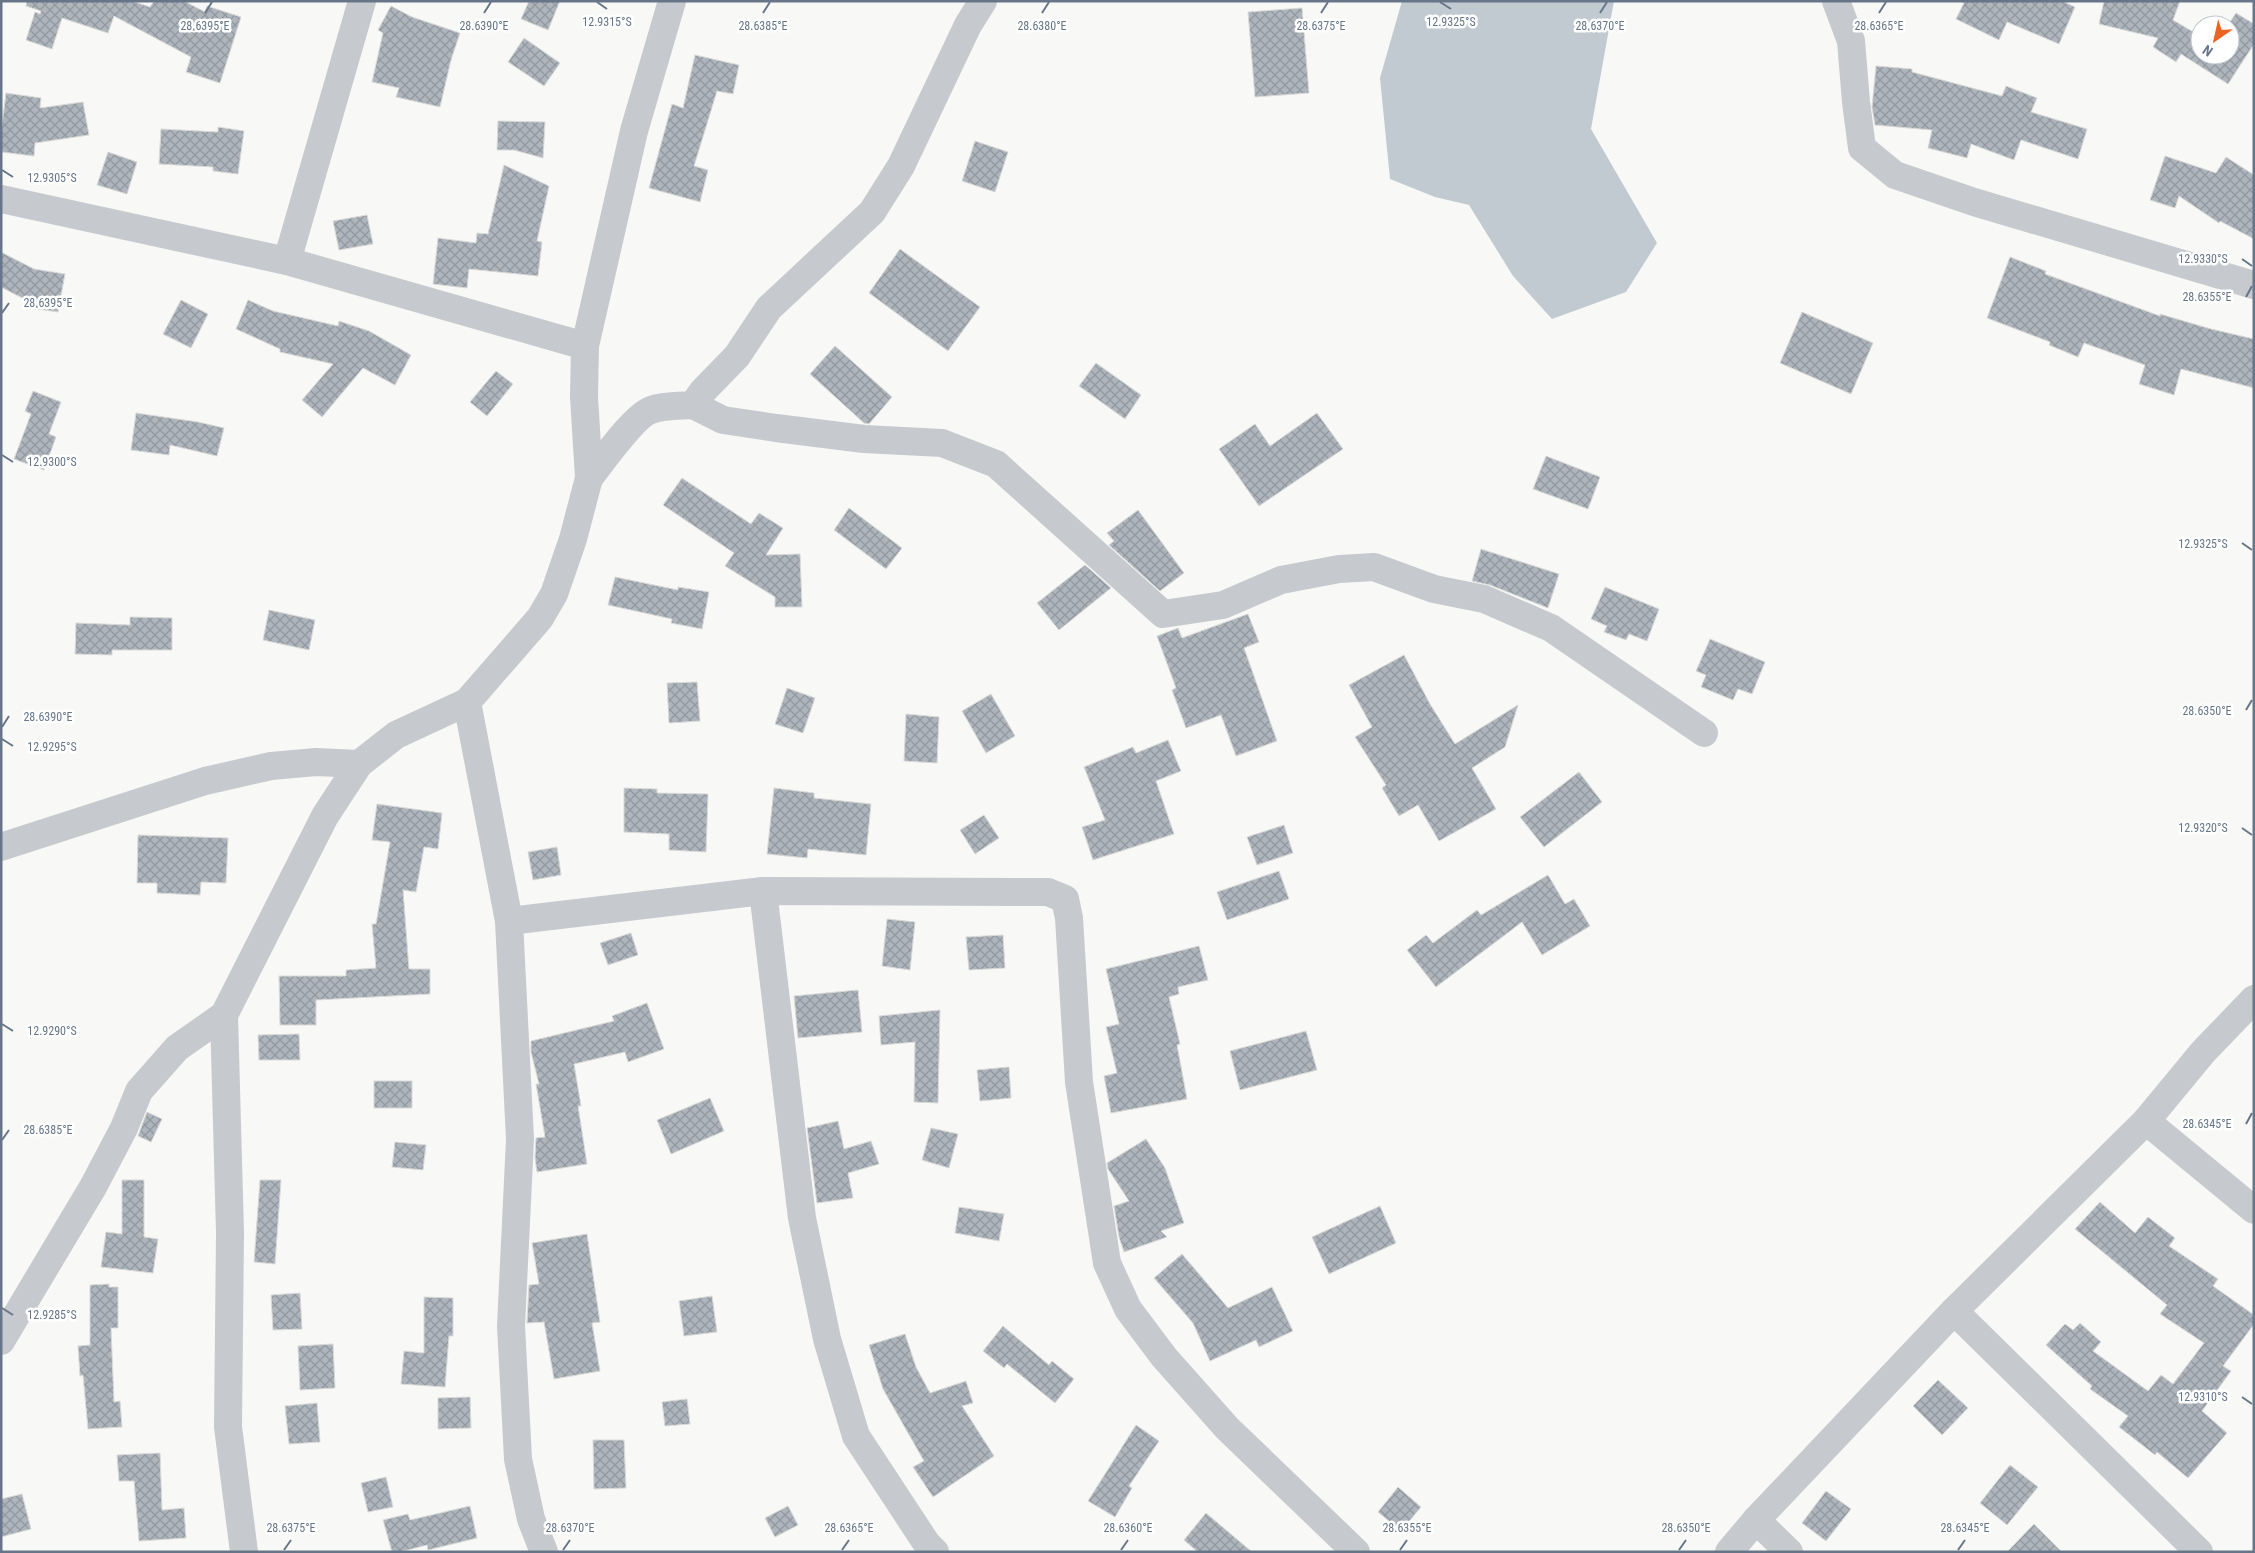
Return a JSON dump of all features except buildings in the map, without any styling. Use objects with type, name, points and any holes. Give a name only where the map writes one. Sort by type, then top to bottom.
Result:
[{"type":"street","points":[[287,261],[362,1]]},
{"type":"street","points":[[244,1552],[228,1427],[230,1233],[224,1015],[325,816],[359,764],[396,735],[467,702],[540,618],[554,594],[573,539],[589,478],[584,398],[585,346],[634,131],[672,1]]},
{"type":"street","points":[[693,405],[703,391],[737,356],[769,308],[872,212],[901,166],[968,24],[983,1]]},
{"type":"street","points":[[1836,1],[1851,40],[1862,148],[1895,175],[1974,202],[2254,285]]},
{"type":"street","points":[[1,200],[287,261],[585,346]]},
{"type":"street","points":[[589,478],[634,423],[649,410],[670,406],[693,405],[723,420],[776,428],[864,439],[942,443],[996,464],[1163,614],[1224,605],[1281,580],[1339,569],[1374,568],[1434,589],[1484,600],[1552,628],[1704,733]]},
{"type":"street","points":[[467,702],[510,921],[520,1139],[511,1326],[518,1459],[531,1519],[544,1552]]},
{"type":"street","points":[[1,847],[205,781],[271,766],[316,762],[359,764]]},
{"type":"street","points":[[510,921],[763,891],[1048,892],[1064,899],[1069,918],[1079,1082],[1108,1263],[1128,1309],[1164,1357],[1227,1428],[1356,1552]]},
{"type":"street","points":[[763,891],[802,1218],[827,1339],[856,1436],[927,1544],[935,1552]]},
{"type":"street","points":[[1729,1552],[1756,1520],[1954,1311],[2146,1121],[2203,1052],[2254,998]]},
{"type":"street","points":[[1,1341],[94,1188],[124,1128],[139,1091],[176,1048],[224,1015]]},
{"type":"street","points":[[2146,1121],[2254,1210]]},
{"type":"street","points":[[1954,1311],[2199,1552]]},
{"type":"street","points":[[1756,1520],[1790,1552]]},
{"type":"shaded area","points":[[1402,1],[1614,1],[1591,129],[1657,243],[1626,292],[1552,319],[1513,276],[1469,205],[1435,197],[1390,179],[1380,78]]}]
